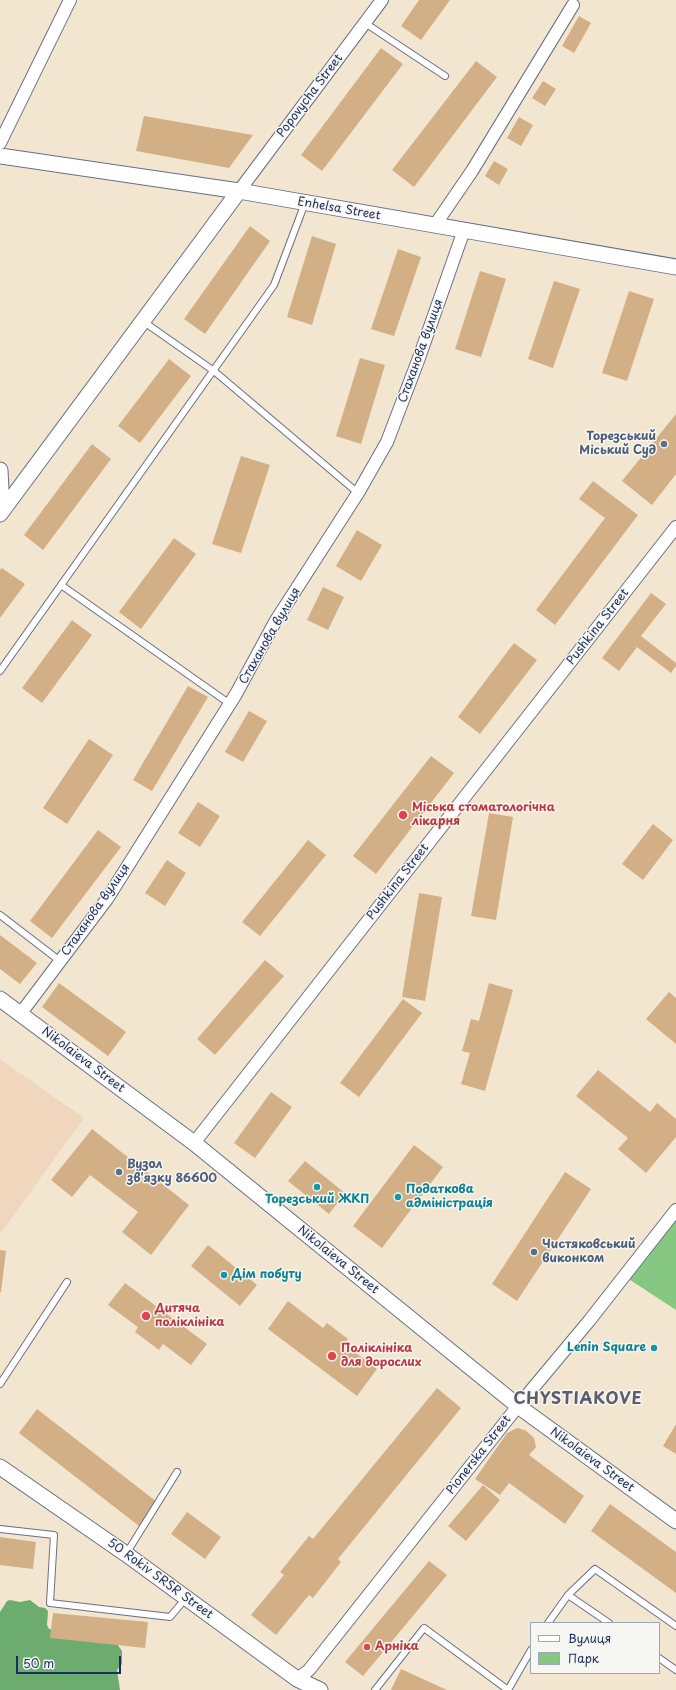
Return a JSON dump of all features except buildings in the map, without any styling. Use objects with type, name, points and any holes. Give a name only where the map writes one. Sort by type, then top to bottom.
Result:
[{"type":"street","points":[[0,143],[70,0]]},
{"type":"street","name":"Popovycha Street","points":[[239,191],[382,0]]},
{"type":"street","points":[[435,225],[472,171],[572,5]]},
{"type":"street","name":"Enhelsa Street","points":[[0,156],[239,191],[676,267]]},
{"type":"street","points":[[1,512],[239,191]]},
{"type":"street","name":"Стаханова вулиця","points":[[21,1013],[107,898],[230,704],[275,622],[358,493],[387,442],[420,358],[464,230]]},
{"type":"street","points":[[0,470],[1,512]]},
{"type":"street","name":"Pushkina Street","points":[[194,1143],[676,527]]},
{"type":"street","name":"Nikolaieva Street","points":[[0,999],[21,1013],[194,1143],[518,1406],[676,1521]]},
{"type":"street","name":"Pionerska Street","points":[[297,1679],[309,1670],[518,1406],[589,1320],[676,1210]]},
{"type":"street","name":"50 Rokiv SRSR Street","points":[[0,1467],[126,1554],[297,1679],[320,1690]]},
{"type":"lane","points":[[366,22],[445,76]]},
{"type":"lane","points":[[0,671],[274,286],[305,203]]},
{"type":"lane","points":[[142,321],[214,371],[358,493]]},
{"type":"lane","points":[[61,585],[230,704]]},
{"type":"lane","points":[[0,915],[60,961]]},
{"type":"lane","points":[[0,1384],[67,1282]]},
{"type":"lane","points":[[126,1554],[177,1472]]},
{"type":"lane","points":[[0,1529],[54,1535],[50,1603],[170,1617],[186,1598]]},
{"type":"lane","points":[[549,1622],[568,1595],[594,1569],[676,1626]]},
{"type":"lane","points":[[568,1595],[608,1622]]},
{"type":"lane","points":[[375,1690],[424,1628],[508,1690],[530,1652]]},
{"type":"lane","points":[[660,1659],[676,1670]]},
{"type":"shaded area","points":[[0,1059],[84,1118],[0,1234]]},
{"type":"green space","points":[[676,1217],[676,1310],[624,1276]]},
{"type":"green space","points":[[10,1600],[20,1602],[30,1600],[39,1607],[45,1608],[48,1611],[47,1625],[49,1629],[115,1641],[122,1651],[122,1664],[117,1670],[120,1690],[0,1690],[0,1612],[7,1601]]},
{"type":"place","name":"Торезський Міський Суд","points":[[664,444]]},
{"type":"place","name":"Міська стоматологічна лікарня","points":[[403,815]]},
{"type":"place","name":"Вузол зв'язку 86600","points":[[119,1172]]},
{"type":"place","name":"Торезський ЖКП","points":[[317,1187]]},
{"type":"place","name":"Податкова адміністрація","points":[[398,1197]]},
{"type":"place","name":"Чистяковський виконком","points":[[534,1252]]},
{"type":"place","name":"Дім побуту","points":[[224,1275]]},
{"type":"place","name":"Дитяча поліклініка","points":[[146,1316]]},
{"type":"place","name":"Lenin Square","points":[[654,1348]]},
{"type":"place","name":"Поліклініка для дорослих","points":[[332,1356]]},
{"type":"place","name":"Арніка","points":[[367,1647]]},
{"type":"district","name":"CHYSTIAKOVE","points":[[578,1400]]}]
